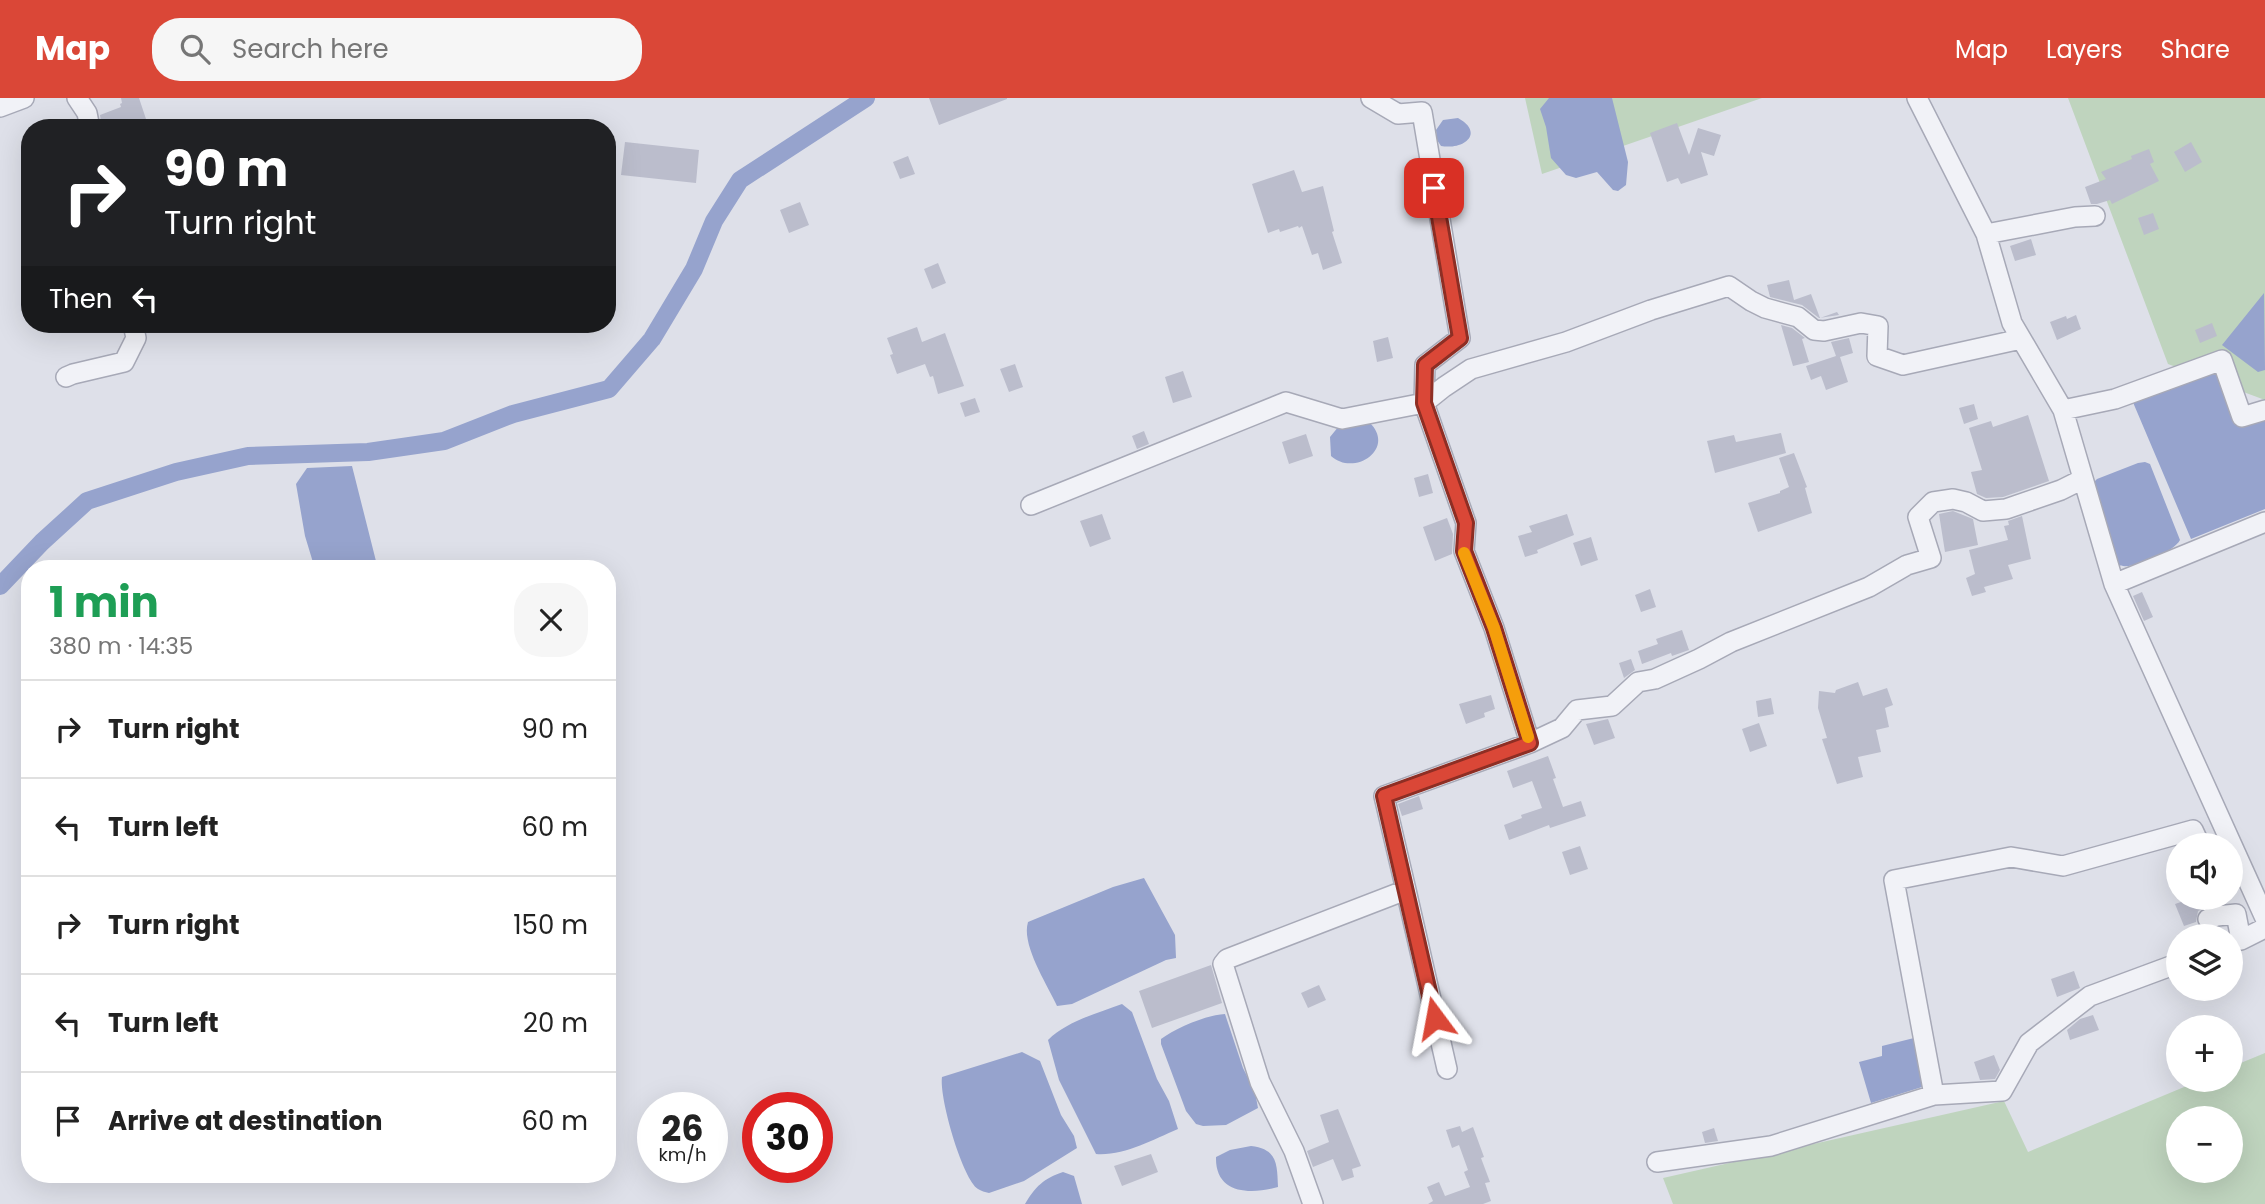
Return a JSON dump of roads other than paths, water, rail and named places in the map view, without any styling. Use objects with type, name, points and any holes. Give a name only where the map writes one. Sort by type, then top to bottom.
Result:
[{"type":"street","points":[[0,107],[24,98]]},
{"type":"street","points":[[77,98],[88,119]]},
{"type":"street","points":[[1371,98],[1398,114],[1422,112],[1460,338],[1425,365],[1424,403],[1466,523],[1464,551],[1494,628],[1530,743]]},
{"type":"street","points":[[1917,98],[1986,234],[2012,323],[2063,410],[2114,584],[2265,918]]},
{"type":"street","points":[[1986,234],[2075,217],[2095,216]]},
{"type":"street","points":[[1031,505],[1286,402],[1342,419],[1424,403],[1471,369],[1566,342],[1651,310],[1729,286],[1765,308],[1798,317],[1814,330],[1824,331],[1861,323],[1878,326],[1877,356],[1903,365],[2021,339]]},
{"type":"street","points":[[66,377],[124,362],[136,338],[135,333]]},
{"type":"street","points":[[2063,410],[2115,399],[2222,360],[2242,417],[2265,410]]},
{"type":"street","points":[[1447,1069],[1384,796],[1530,743],[1562,728],[1577,710],[1612,706],[1638,682],[1655,679],[1731,642],[1869,587],[1907,565],[1931,558],[1918,517],[1933,502],[1953,499],[1983,511],[2006,509],[2061,490],[2083,479]]},
{"type":"street","points":[[2114,584],[2265,522]]},
{"type":"street","points":[[1934,1095],[1894,880],[2011,857],[2063,866],[2166,837]]},
{"type":"street","points":[[1314,1204],[1294,1151],[1260,1082],[1223,964],[1227,959],[1406,890]]},
{"type":"street","points":[[2208,919],[2236,915],[2236,924]]},
{"type":"street","points":[[2243,939],[2265,928]]},
{"type":"street","points":[[1657,1162],[1771,1146],[1934,1095],[2002,1091],[2029,1044],[2090,996],[2166,968]]},
{"type":"water","points":[[1549,98],[1612,98],[1628,162],[1626,185],[1618,191],[1613,190],[1597,172],[1576,178],[1566,175],[1551,158],[1540,109]]},
{"type":"water","points":[[1458,118],[1470,129],[1471,135],[1464,143],[1441,146],[1436,130],[1443,120]]},
{"type":"water","points":[[2264,293],[2265,370],[2258,372],[2222,345]]},
{"type":"water","points":[[2217,368],[2240,424],[2265,417],[2265,509],[2191,539],[2132,400]]},
{"type":"water","points":[[1370,423],[1377,433],[1378,442],[1369,457],[1350,463],[1340,462],[1331,456],[1330,437],[1339,426]]},
{"type":"water","points":[[2145,462],[2150,464],[2180,540],[2152,560],[2133,565],[2118,565],[2094,482]]},
{"type":"water","points":[[352,466],[376,560],[312,560],[296,484],[307,468]]},
{"type":"water","points":[[1144,878],[1175,935],[1176,958],[1166,960],[1072,1004],[1057,1006],[1031,953],[1028,922],[1113,887]]},
{"type":"water","points":[[1122,1004],[1132,1012],[1178,1129],[1127,1150],[1096,1154],[1059,1080],[1048,1040],[1073,1023]]},
{"type":"water","points":[[1225,1014],[1243,1068],[1255,1092],[1258,1108],[1226,1125],[1203,1126],[1196,1124],[1186,1111],[1161,1039],[1192,1023]]},
{"type":"water","points":[[1914,1038],[1922,1087],[1871,1103],[1859,1062],[1882,1056],[1882,1046]]},
{"type":"water","points":[[1022,1052],[1040,1061],[1077,1148],[1024,1181],[989,1193],[978,1189],[965,1170],[944,1101],[942,1077]]},
{"type":"water","points":[[1251,1146],[1271,1154],[1276,1165],[1278,1187],[1246,1191],[1228,1185],[1221,1178],[1216,1157],[1230,1150]]},
{"type":"water","points":[[1063,1172],[1074,1176],[1082,1204],[1025,1204],[1041,1184]]},
{"type":"waterway","points":[[25,560],[87,501],[176,472],[248,456],[368,452],[444,441],[513,414],[609,389],[652,339],[694,269],[714,221],[740,180],[866,98]]},
{"type":"waterway","points":[[0,586],[21,564]]}]
